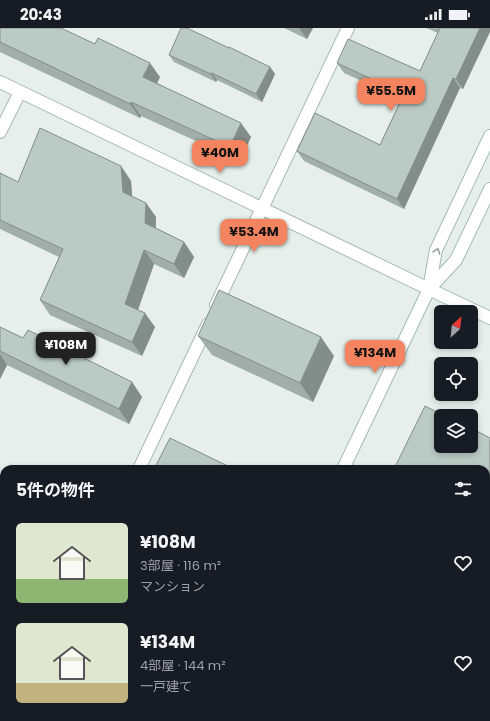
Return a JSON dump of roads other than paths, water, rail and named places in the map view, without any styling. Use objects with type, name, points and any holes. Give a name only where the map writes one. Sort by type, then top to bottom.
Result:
[{"type":"street","points":[[141,465],[348,28]]},
{"type":"street","points":[[0,82],[490,318]]},
{"type":"street","points":[[0,132],[20,92]]},
{"type":"street","points":[[345,465],[429,289],[436,250],[490,136]]},
{"type":"street","points":[[429,289],[456,260],[490,189]]}]
